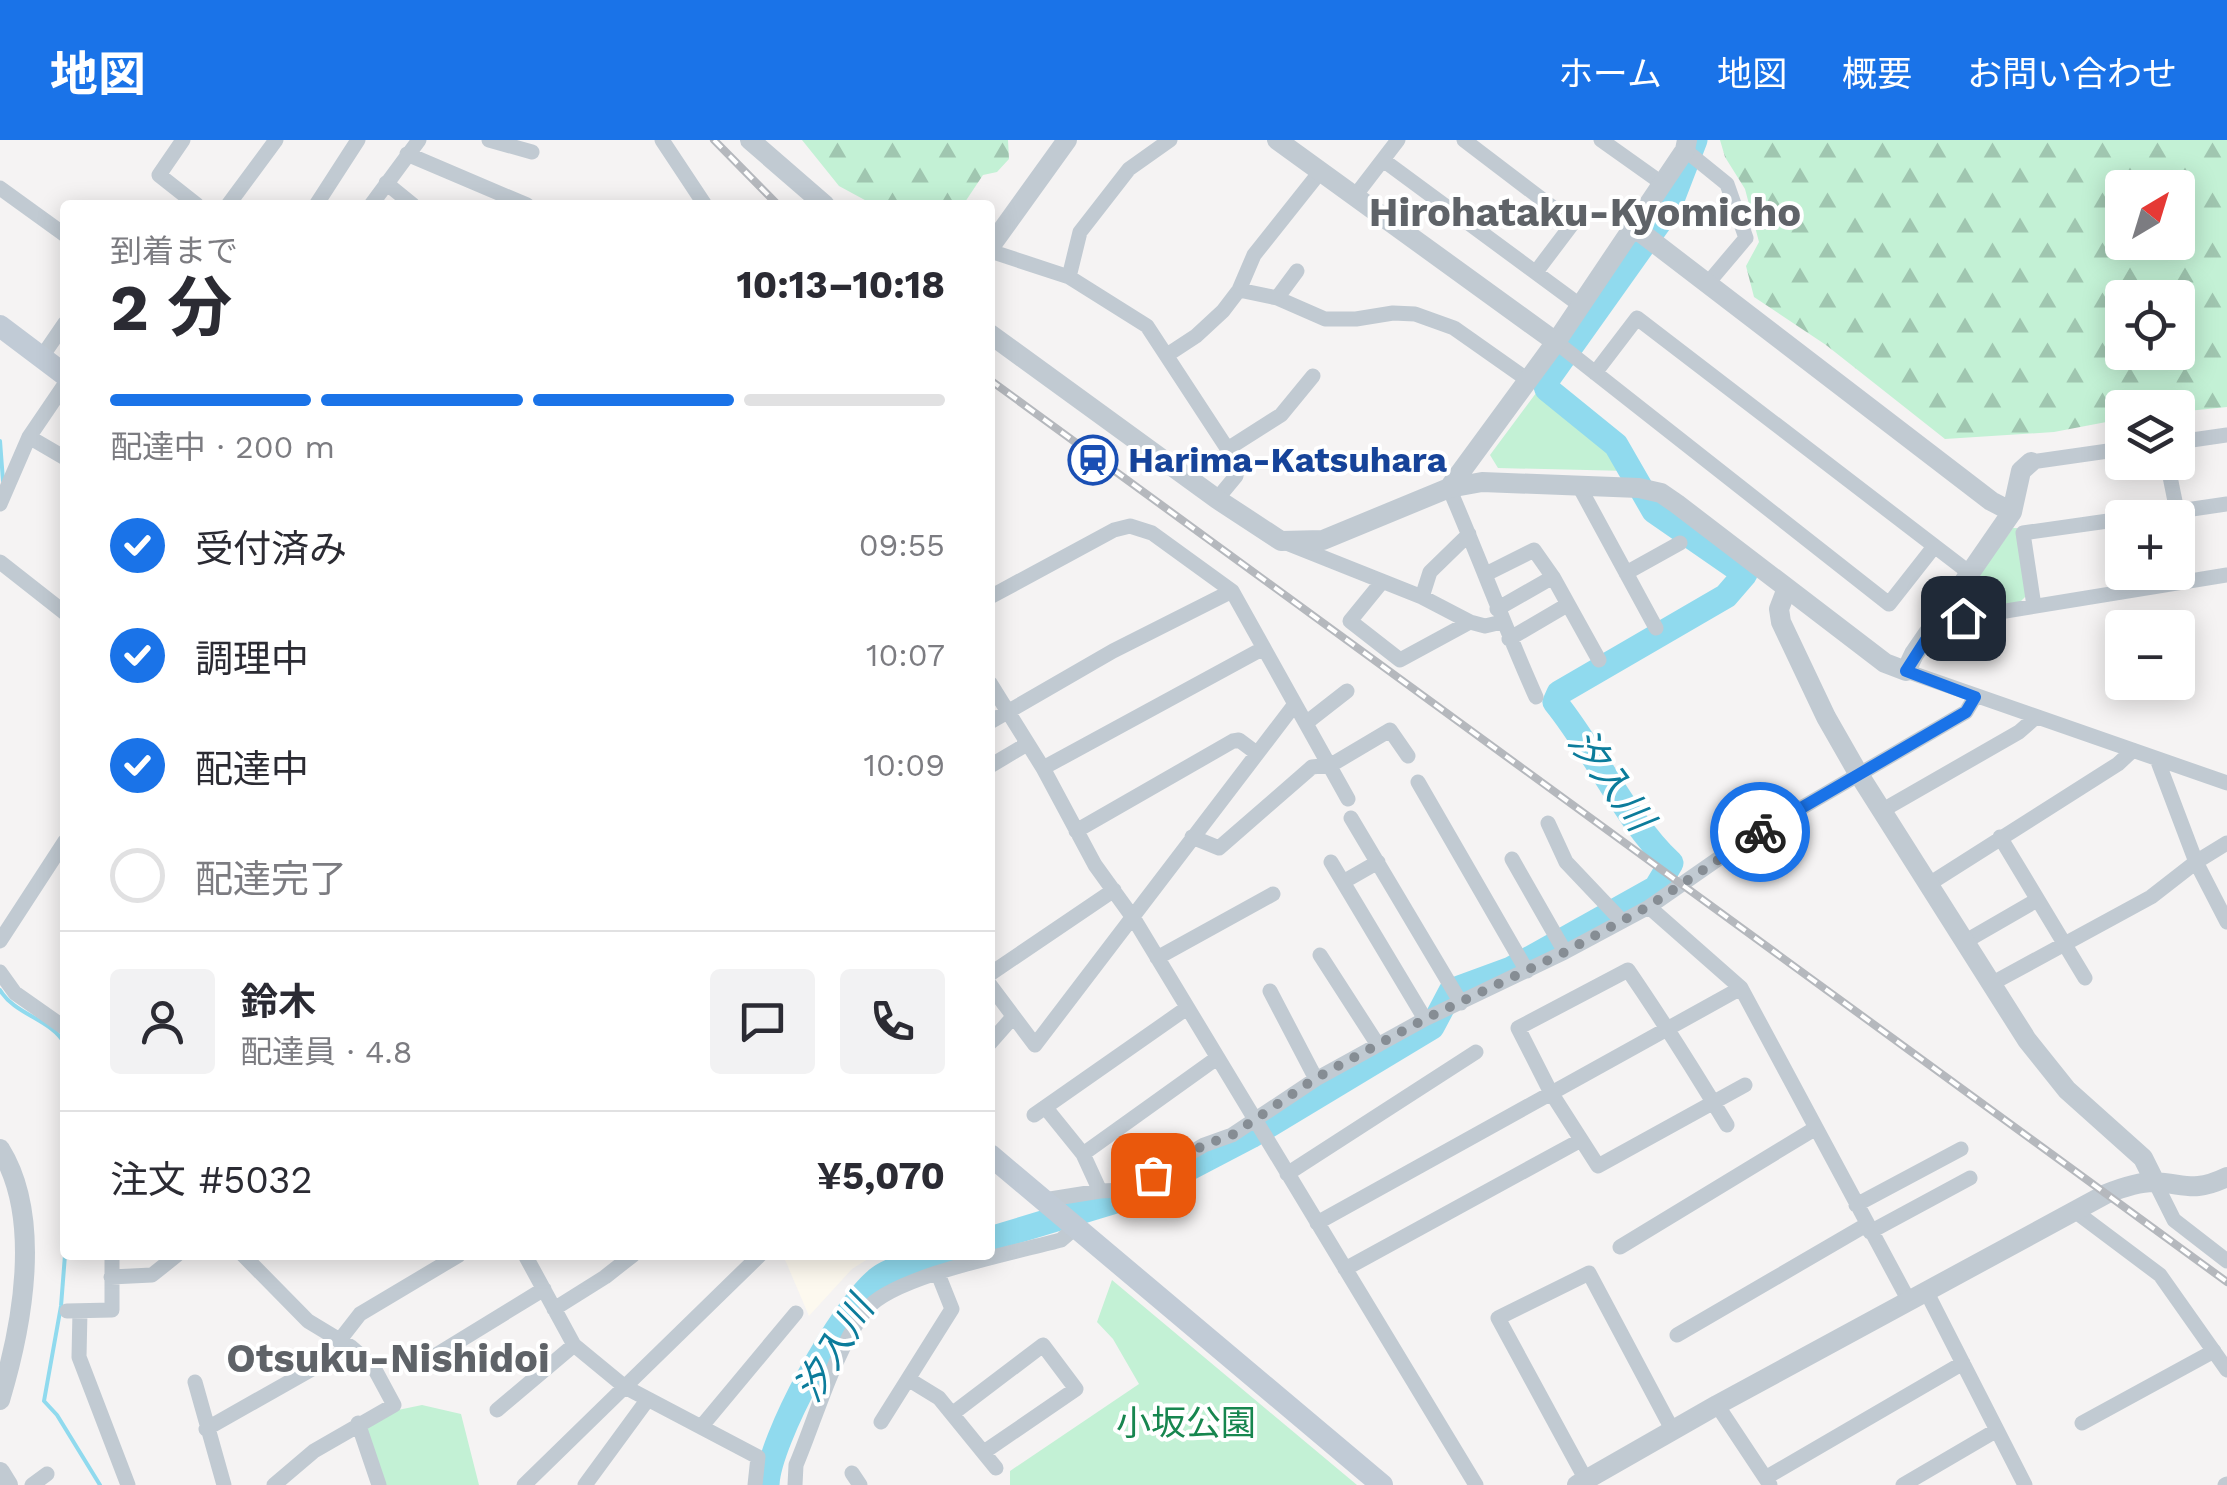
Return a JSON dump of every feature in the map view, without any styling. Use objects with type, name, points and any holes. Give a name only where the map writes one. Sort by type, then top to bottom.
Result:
[{"type":"main road","points":[[0,326],[60,371]]},
{"type":"main road","points":[[995,1158],[1382,1485]]},
{"type":"street","points":[[183,140],[159,175],[191,200]]},
{"type":"street","points":[[232,200],[276,140]]},
{"type":"street","points":[[319,200],[358,140]]},
{"type":"street","points":[[374,200],[418,140]]},
{"type":"street","points":[[662,140],[701,200]]},
{"type":"street","points":[[750,140],[820,200]]},
{"type":"street","points":[[995,242],[1067,140]]},
{"type":"street","points":[[1070,277],[1080,232],[1129,169],[1170,140]]},
{"type":"street","points":[[1277,140],[1556,342],[1889,604],[1932,548]]},
{"type":"street","points":[[1464,140],[1573,223],[1536,272]]},
{"type":"street","points":[[1601,140],[1662,184]]},
{"type":"street","points":[[498,141],[532,152]]},
{"type":"street","points":[[1355,196],[1394,141]]},
{"type":"street","points":[[1449,488],[1635,228],[1686,145],[1727,184],[1746,238],[1708,283]]},
{"type":"street","points":[[407,154],[515,200]]},
{"type":"street","points":[[1383,160],[1580,306]]},
{"type":"street","points":[[1167,355],[1196,336],[1239,290],[1254,255],[1320,172]]},
{"type":"street","points":[[386,183],[407,200]]},
{"type":"street","points":[[0,188],[60,230]]},
{"type":"street","points":[[1635,228],[1991,501],[2012,512]]},
{"type":"street","points":[[995,251],[1070,277],[1147,326],[1238,465],[1236,476],[1216,499]]},
{"type":"street","points":[[1277,298],[1297,271]]},
{"type":"street","points":[[1239,290],[1277,298],[1325,319],[1415,314],[1454,328],[1528,380]]},
{"type":"street","points":[[1596,373],[1637,318],[1932,548],[1971,574]]},
{"type":"street","points":[[41,358],[60,330]]},
{"type":"street","points":[[995,338],[1216,499],[1281,541],[1486,626],[1553,577]]},
{"type":"street","points":[[1229,448],[1281,415],[1314,376]]},
{"type":"street","points":[[0,504],[29,437],[60,391]]},
{"type":"street","points":[[2195,440],[2227,435]]},
{"type":"street","points":[[29,437],[60,455]]},
{"type":"street","points":[[1906,671],[2012,512],[2021,471],[2031,462],[2105,451]]},
{"type":"street","points":[[1281,541],[1323,540],[1449,488],[1482,482],[1639,488],[1661,493],[1885,663],[2227,782]]},
{"type":"street","points":[[1449,488],[1536,697]]},
{"type":"street","points":[[1580,488],[1656,628]]},
{"type":"street","points":[[2195,508],[2227,504]]},
{"type":"street","points":[[2034,606],[2023,533],[2105,521]]},
{"type":"street","points":[[995,594],[1114,530],[1130,526],[1152,533],[1232,591],[1348,799]]},
{"type":"street","points":[[1422,597],[1430,572],[1468,534]]},
{"type":"street","points":[[1626,573],[1680,543]]},
{"type":"street","points":[[1486,574],[1534,550],[1599,660]]},
{"type":"street","points":[[0,562],[60,610]]},
{"type":"street","points":[[2195,577],[2227,575]]},
{"type":"street","points":[[1381,583],[1350,621],[1400,660],[1470,622]]},
{"type":"street","points":[[1787,588],[1779,609],[1781,622],[1826,717],[1991,984],[2046,1068],[2143,1158],[2174,1220],[2227,1262]]},
{"type":"street","points":[[1945,610],[1963,618],[2105,590]]},
{"type":"street","points":[[995,719],[1113,651],[1232,591]]},
{"type":"street","points":[[1509,639],[1568,605]]},
{"type":"street","points":[[1043,768],[1262,649]]},
{"type":"street","points":[[1306,723],[1346,690]]},
{"type":"street","points":[[995,691],[1043,768],[1095,865],[1134,919],[1476,1485]]},
{"type":"street","points":[[1048,1203],[1100,1191],[1127,1190],[1204,1145],[1232,1135],[1316,1078],[1525,966],[1565,952],[1649,906],[1741,843],[1966,712],[1975,697]]},
{"type":"street","points":[[995,992],[1035,1045],[1295,704]]},
{"type":"street","points":[[1883,810],[2019,732],[2036,718]]},
{"type":"street","points":[[1192,837],[1219,848],[1312,767],[1331,764],[1390,730],[1408,756]]},
{"type":"street","points":[[1076,831],[1233,741],[1239,740],[1255,752]]},
{"type":"street","points":[[995,763],[1027,744]]},
{"type":"street","points":[[1929,884],[2118,764],[2133,750]]},
{"type":"street","points":[[2157,759],[2196,862],[2227,922]]},
{"type":"street","points":[[1418,782],[1525,966]]},
{"type":"street","points":[[1352,818],[1453,987],[1454,1006]]},
{"type":"street","points":[[1548,822],[1566,862],[1621,920]]},
{"type":"street","points":[[2000,837],[2084,978]]},
{"type":"street","points":[[1991,984],[2152,897],[2227,843]]},
{"type":"street","points":[[0,941],[60,849]]},
{"type":"street","points":[[1512,859],[1565,952]]},
{"type":"street","points":[[1331,862],[1425,1019]]},
{"type":"street","points":[[1343,882],[1378,862]]},
{"type":"street","points":[[995,971],[1114,890]]},
{"type":"street","points":[[1157,958],[1273,894]]},
{"type":"street","points":[[1966,942],[2037,900]]},
{"type":"street","points":[[1649,906],[1741,988],[1868,1228],[1962,1363],[2025,1485]]},
{"type":"street","points":[[1320,955],[1378,1045]]},
{"type":"street","points":[[1728,1124],[1714,1102],[1668,1028],[1628,970],[1518,1028],[1550,1091],[1598,1166],[1714,1102],[1744,1085]]},
{"type":"street","points":[[0,972],[15,994],[60,1025]]},
{"type":"street","points":[[1317,1223],[1741,988]]},
{"type":"street","points":[[1270,991],[1316,1078]]},
{"type":"street","points":[[1100,1191],[1084,1154],[1040,1111],[1187,1008]]},
{"type":"street","points":[[995,1037],[1012,1018]]},
{"type":"street","points":[[1288,1174],[1476,1052]]},
{"type":"street","points":[[1084,1154],[1218,1058]]},
{"type":"street","points":[[1620,1247],[1816,1128]]},
{"type":"street","points":[[1346,1269],[1581,1140]]},
{"type":"street","points":[[0,1149],[9,1193],[23,1208],[24,1275],[12,1358],[0,1400]]},
{"type":"street","points":[[1856,1206],[1960,1149]]},
{"type":"street","points":[[1673,1431],[1589,1274],[1498,1318],[1581,1482],[2121,1188],[2155,1182],[2181,1188],[2204,1187],[2227,1177]]},
{"type":"street","points":[[1677,1335],[1868,1228],[1970,1178]]},
{"type":"street","points":[[2076,1212],[2160,1274],[2227,1370]]},
{"type":"street","points":[[995,1258],[1061,1240],[1076,1227]]},
{"type":"street","points":[[112,1260],[112,1310],[74,1311],[78,1357],[128,1485]]},
{"type":"street","points":[[111,1277],[152,1276],[171,1260]]},
{"type":"street","points":[[248,1260],[308,1321],[373,1366],[394,1405],[314,1451],[274,1485]]},
{"type":"street","points":[[206,1429],[345,1344],[360,1314],[451,1260]]},
{"type":"street","points":[[528,1260],[574,1345],[625,1387],[758,1457],[755,1485]]},
{"type":"street","points":[[554,1309],[626,1260]]},
{"type":"street","points":[[524,1485],[755,1260]]},
{"type":"street","points":[[795,1485],[796,1465],[842,1354],[868,1308],[892,1288],[989,1260]]},
{"type":"street","points":[[882,1422],[952,1309],[938,1274]]},
{"type":"street","points":[[420,1366],[544,1289]]},
{"type":"street","points":[[701,1426],[796,1313]]},
{"type":"street","points":[[497,1410],[574,1345]]},
{"type":"street","points":[[952,1414],[1044,1345],[1076,1390],[984,1452]]},
{"type":"street","points":[[2082,1424],[2214,1351]]},
{"type":"street","points":[[1718,1405],[1768,1481],[1962,1363]]},
{"type":"street","points":[[908,1379],[939,1398],[996,1468]]},
{"type":"street","points":[[194,1382],[224,1485]]},
{"type":"street","points":[[585,1485],[648,1399]]},
{"type":"street","points":[[358,1424],[379,1485]]},
{"type":"street","points":[[1903,1485],[1997,1430]]},
{"type":"street","points":[[0,1472],[8,1485]]},
{"type":"street","points":[[32,1485],[48,1474]]},
{"type":"shaded area","points":[[785,1260],[866,1260],[852,1269],[809,1316]]},
{"type":"green space","points":[[802,140],[1008,140],[1009,159],[997,172],[983,175],[966,200],[865,200],[839,186]]},
{"type":"green space","points":[[1720,140],[2227,140],[2227,407],[2195,410],[2195,390],[2105,390],[2105,422],[2054,432],[1945,439],[1826,345],[1754,297],[1746,266],[1759,242],[1745,189],[1725,157]]},
{"type":"green space","points":[[1542,385],[1614,446],[1628,471],[1498,468],[1490,455]]},
{"type":"green space","points":[[2013,528],[2017,528],[2027,595],[2020,602],[1968,609],[1962,598]]},
{"type":"green space","name":"小坂公園","points":[[1112,1280],[1357,1485],[1010,1485],[1010,1471],[1139,1384],[1113,1339],[1097,1322]]},
{"type":"green space","points":[[422,1405],[461,1414],[479,1485],[382,1485],[367,1428],[398,1410]]},
{"type":"waterway","name":"汐入川","points":[[995,1237],[1142,1193],[1251,1136],[1432,1027],[1451,991],[1511,969],[1656,888],[1671,863],[1625,807],[1555,702],[1559,693],[1726,596],[1745,574],[1654,511],[1616,445],[1547,389],[1545,383],[1668,210],[1695,140]]},
{"type":"waterway","points":[[0,441],[3,481]]},
{"type":"waterway","points":[[0,990],[60,1037]]},
{"type":"waterway","points":[[65,1260],[61,1306],[44,1401],[57,1415],[100,1485]]},
{"type":"waterway","name":"汐入川","points":[[767,1485],[793,1408],[846,1316],[879,1278],[926,1260]]},
{"type":"railway","points":[[714,140],[773,200]]},
{"type":"railway","points":[[995,384],[2227,1282]]},
{"type":"way so far","points":[[1153,1175],[1204,1145],[1232,1135],[1316,1078],[1649,906],[1760,832]]},
{"type":"place","name":"Harima-Katsuhara","points":[[1093,460]]},
{"type":"district","name":"Hirohataku-Kyomicho","points":[[1585,212]]},
{"type":"district","name":"Otsuku-Nishidoi","points":[[388,1358]]},
{"type":"route","points":[[1760,832],[1966,712],[1975,697],[1906,671],[1945,610],[1963,618]]}]
